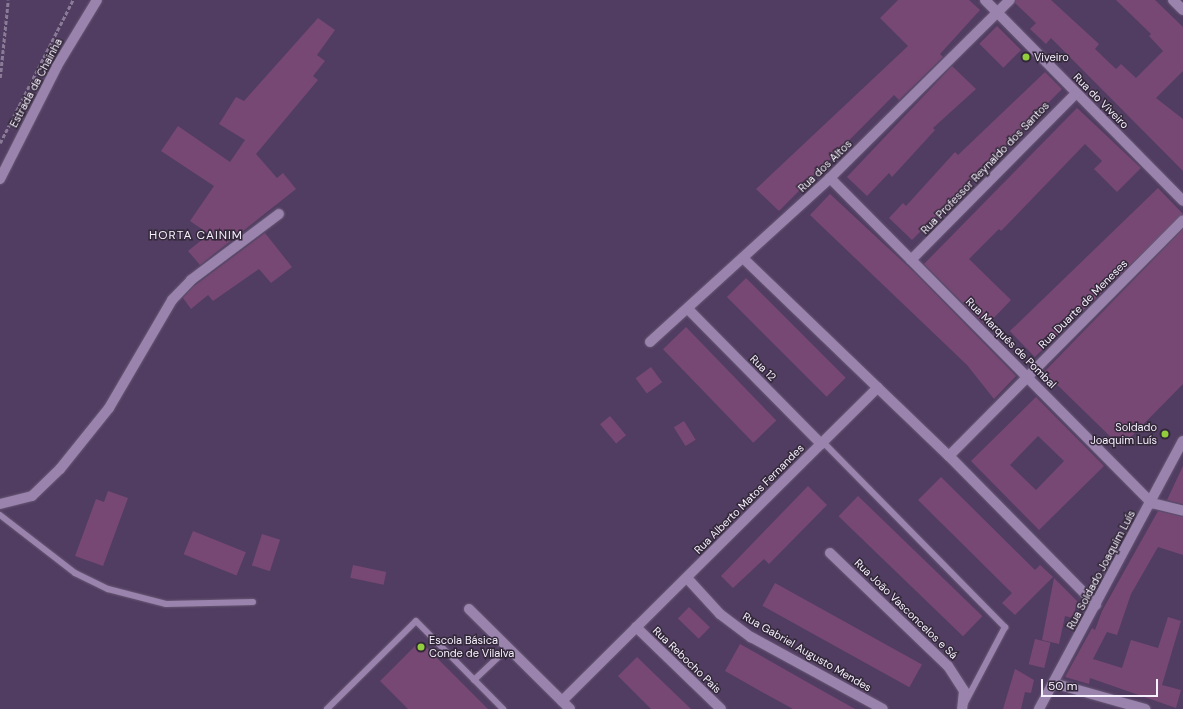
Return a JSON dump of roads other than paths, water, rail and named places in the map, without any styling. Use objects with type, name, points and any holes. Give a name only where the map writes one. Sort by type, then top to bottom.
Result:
[{"type":"street","name":"Estrada da Chainha","points":[[0,179],[56,66],[97,0]]},
{"type":"street","name":"Rua do Viveiro","points":[[985,0],[1183,201]]},
{"type":"street","name":"Rua dos Altos","points":[[650,342],[744,259],[830,178],[1010,0]]},
{"type":"street","points":[[1173,0],[1183,10]]},
{"type":"street","name":"Rua Professor Reynaldo dos Santos","points":[[911,260],[1076,93]]},
{"type":"street","name":"Rua Marquês de Pombal","points":[[830,178],[1152,503],[1183,512]]},
{"type":"street","points":[[0,504],[32,496],[60,469],[109,408],[172,300],[191,280],[279,214]]},
{"type":"street","name":"Rua Duarte de Meneses","points":[[949,456],[1183,220]]},
{"type":"street","points":[[744,259],[949,456],[1096,605]]},
{"type":"street","name":"Rua 12","points":[[688,309],[822,443]]},
{"type":"street","name":"Rua Alberto Matos Fernandes","points":[[562,701],[878,387]]},
{"type":"street","name":"Rua Soldado Joaquim Luís","points":[[1039,709],[1152,503],[1183,441]]},
{"type":"street","name":"Rua João Vasconcelos e Sá","points":[[830,552],[948,666],[964,691],[963,707]]},
{"type":"street","name":"Rua Gabriel Augusto Mendes","points":[[687,578],[720,614],[751,637],[883,709]]},
{"type":"street","points":[[469,609],[570,709]]},
{"type":"street","name":"Rua Rebocho Pais","points":[[636,628],[721,709]]},
{"type":"street","points":[[1053,683],[1117,705],[1145,709]]},
{"type":"lane","points":[[822,443],[1005,627],[963,707]]},
{"type":"lane","points":[[0,515],[75,574],[108,589],[166,604],[253,602]]},
{"type":"lane","points":[[327,709],[416,621],[503,709]]},
{"type":"lane","points":[[474,680],[508,648]]},
{"type":"place","name":"Viveiro","points":[[1026,57]]},
{"type":"place","name":"Soldado Joaquim Luís","points":[[1165,434]]},
{"type":"place","name":"Escola Básica Conde de Vilalva","points":[[421,647]]},
{"type":"district","name":"HORTA CAINIM","points":[[196,236]]}]
